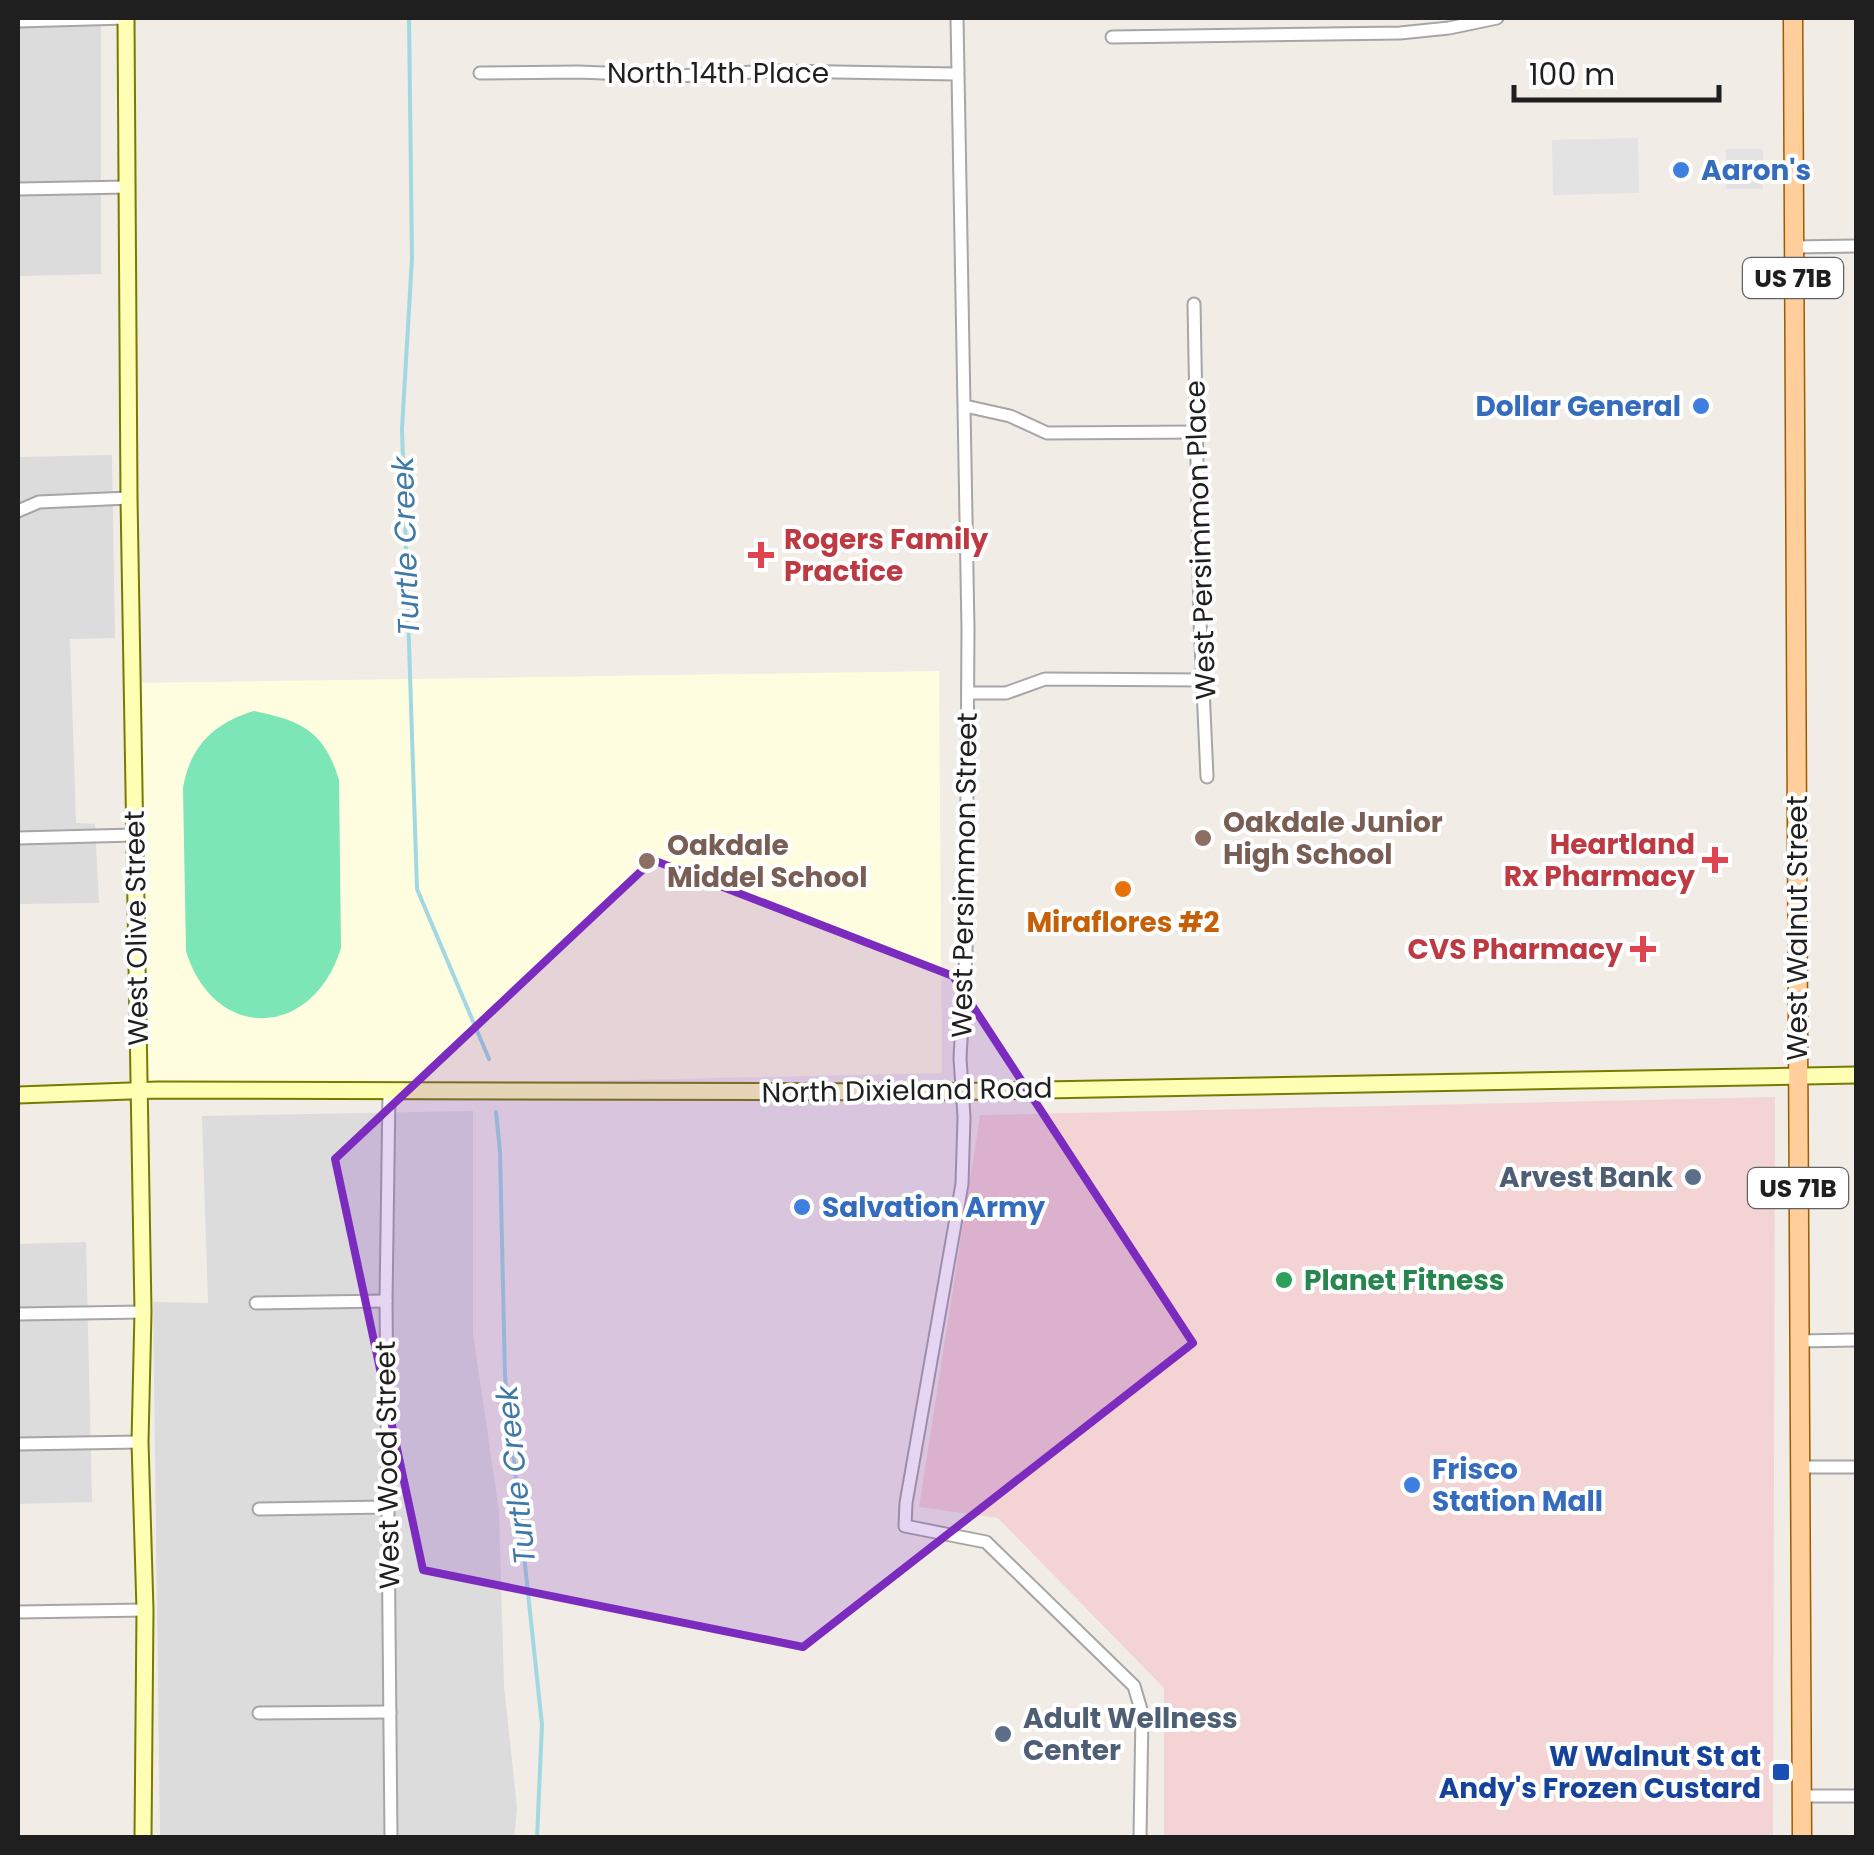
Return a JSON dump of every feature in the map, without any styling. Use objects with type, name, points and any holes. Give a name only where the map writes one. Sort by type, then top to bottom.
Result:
[{"type":"main road","name":"West Olive Street","points":[[126,18],[145,1610],[143,1838]]},
{"type":"main road","name":"West Walnut Street","points":[[1793,18],[1802,1838]]},
{"type":"main road","name":"North Dixieland Road","points":[[18,1095],[139,1091],[963,1091],[1856,1075]]},
{"type":"street","points":[[18,21],[126,18]]},
{"type":"street","name":"West Persimmon Street","points":[[957,18],[968,693],[966,952],[960,1058],[962,1184],[905,1526],[986,1542],[1134,1686],[1142,1714],[1140,1838]]},
{"type":"street","points":[[1272,18],[1272,35]]},
{"type":"street","points":[[1112,37],[1400,33],[1497,18]]},
{"type":"street","name":"North 14th Place","points":[[480,73],[956,74]]},
{"type":"street","points":[[18,189],[128,188]]},
{"type":"street","points":[[1793,247],[1856,246]]},
{"type":"street","name":"West Persimmon Place","points":[[1194,304],[1207,776]]},
{"type":"street","points":[[965,406],[1010,416],[1047,432],[1197,432]]},
{"type":"street","points":[[18,511],[39,502],[129,498]]},
{"type":"street","points":[[968,693],[1006,693],[1045,679],[1204,680]]},
{"type":"street","points":[[18,838],[135,835]]},
{"type":"street","name":"West Wood Street","points":[[389,1093],[386,1301],[391,1838]]},
{"type":"street","points":[[256,1303],[386,1301]]},
{"type":"street","points":[[18,1314],[142,1312]]},
{"type":"street","points":[[1799,1341],[1856,1340]]},
{"type":"street","points":[[18,1444],[140,1442]]},
{"type":"street","points":[[1800,1467],[1856,1467]]},
{"type":"street","points":[[259,1509],[387,1507]]},
{"type":"street","points":[[18,1612],[145,1610]]},
{"type":"street","points":[[258,1713],[390,1712]]},
{"type":"street","points":[[1802,1796],[1856,1796]]},
{"type":"highlighted area","points":[[653,860],[953,976],[1193,1343],[803,1647],[423,1570],[335,1159]]},
{"type":"shaded area","points":[[18,18],[101,18],[101,274],[18,276]]},
{"type":"shaded area","points":[[1638,138],[1639,193],[1553,195],[1552,140]]},
{"type":"shaded area","points":[[1726,149],[1763,149],[1763,189],[1726,189]]},
{"type":"shaded area","points":[[112,455],[115,638],[70,639],[76,823],[95,824],[99,903],[18,904],[18,457]]},
{"type":"shaded area","points":[[939,671],[942,1073],[139,1091],[132,683]]},
{"type":"shaded area","points":[[1775,1097],[1773,1837],[1164,1837],[1164,1688],[998,1518],[919,1507],[980,1115]]},
{"type":"shaded area","points":[[473,1111],[473,1333],[499,1511],[504,1686],[517,1808],[514,1837],[160,1837],[153,1302],[208,1303],[202,1116]]},
{"type":"shaded area","points":[[86,1242],[92,1502],[18,1504],[18,1244]]},
{"type":"green space","points":[[254,711],[285,719],[309,731],[326,750],[339,780],[341,948],[327,978],[309,1000],[287,1013],[264,1018],[240,1014],[218,1002],[200,981],[186,951],[186,773],[206,738],[227,722]]},
{"type":"waterway","name":"Turtle Creek","points":[[409,18],[412,258],[402,429],[417,889],[489,1059]]},
{"type":"waterway","name":"Turtle Creek","points":[[496,1112],[505,1376],[542,1725],[537,1838]]},
{"type":"place","name":"Aaron's","points":[[1681,170]]},
{"type":"place","name":"Dollar General","points":[[1701,406]]},
{"type":"place","name":"Rogers Family Practice","points":[[761,555]]},
{"type":"place","name":"Oakdale Junior High School","points":[[1203,838]]},
{"type":"place","name":"Heartland Rx Pharmacy","points":[[1715,860]]},
{"type":"place","name":"Oakdale Middel School","points":[[647,861]]},
{"type":"place","name":"Miraflores #2","points":[[1123,889]]},
{"type":"place","name":"CVS Pharmacy","points":[[1643,949]]},
{"type":"place","name":"Arvest Bank","points":[[1693,1177]]},
{"type":"place","name":"Salvation Army","points":[[802,1207]]},
{"type":"place","name":"Planet Fitness","points":[[1284,1280]]},
{"type":"place","name":"Frisco Station Mall","points":[[1412,1485]]},
{"type":"place","name":"Adult Wellness Center","points":[[1003,1734]]},
{"type":"place","name":"W Walnut St at Andy's Frozen Custard","points":[[1781,1772]]}]
